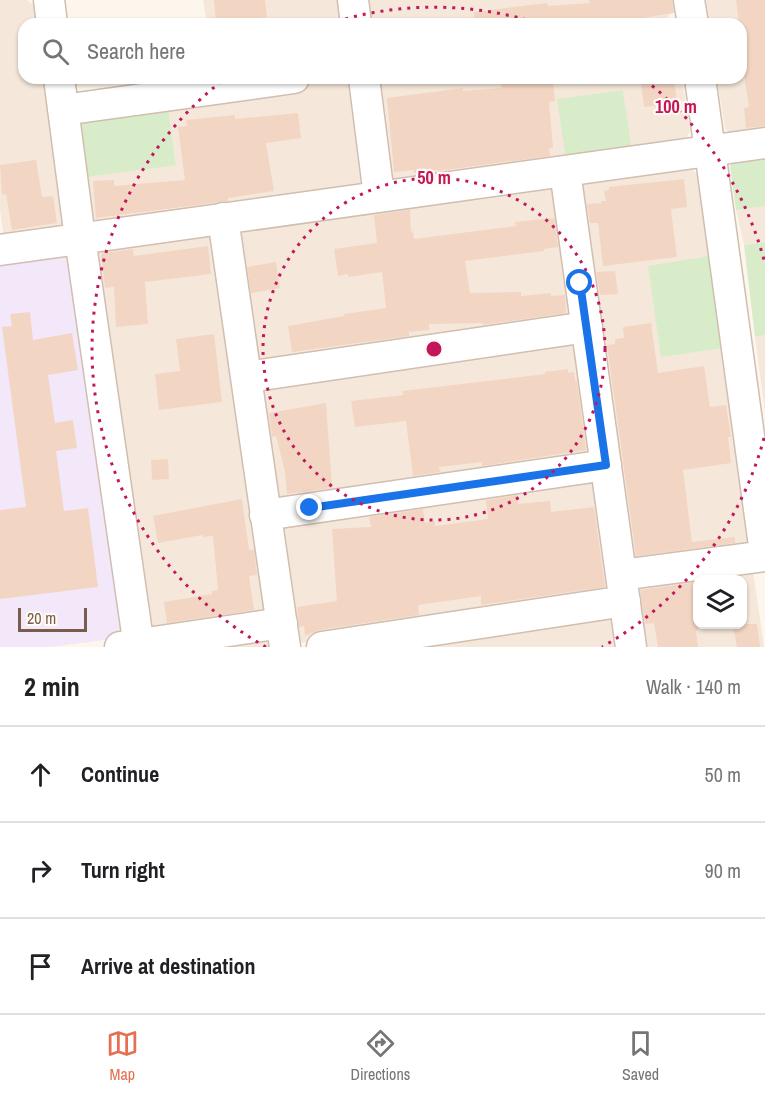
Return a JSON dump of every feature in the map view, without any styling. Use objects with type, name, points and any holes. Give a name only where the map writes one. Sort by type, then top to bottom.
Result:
[{"type":"street","points":[[49,0],[51,18]]},
{"type":"street","points":[[353,0],[355,18]]},
{"type":"street","points":[[60,84],[132,646],[283,635],[223,218]]},
{"type":"street","points":[[63,110],[251,84]]},
{"type":"street","points":[[365,84],[379,196]]},
{"type":"street","points":[[322,647],[623,588],[765,554],[756,426],[701,84]]},
{"type":"street","points":[[0,250],[765,143]]},
{"type":"street","points":[[565,171],[632,647]]},
{"type":"street","points":[[247,377],[587,327]]},
{"type":"street","points":[[265,515],[606,465]]},
{"type":"shaded area","points":[[0,0],[27,0],[35,6],[37,18],[18,18],[18,84],[46,84],[65,222],[55,234],[4,240],[0,209]]},
{"type":"shaded area","points":[[203,0],[346,0],[348,18],[206,18]]},
{"type":"shaded area","points":[[358,0],[673,0],[674,10],[667,18],[360,18]]},
{"type":"shaded area","points":[[706,0],[765,0],[765,133],[735,137],[725,129],[718,84],[747,84],[747,18],[709,18]]},
{"type":"shaded area","points":[[300,84],[359,84],[364,190],[103,227],[90,216],[88,177],[176,164],[168,105]]},
{"type":"shaded area","points":[[373,84],[683,84],[690,131],[683,145],[632,150],[623,90],[558,99],[566,160],[396,186],[383,177]]},
{"type":"shaded area","points":[[685,162],[697,174],[750,542],[740,553],[625,561],[579,178]]},
{"type":"shaded area","points":[[550,181],[561,191],[578,317],[251,363],[231,241],[240,227]]},
{"type":"shaded area","points":[[765,206],[765,242],[744,245],[736,210]]},
{"type":"shaded area","points":[[209,230],[221,238],[274,608],[262,620],[162,635],[149,627],[96,255],[106,244]]},
{"type":"shaded area","points":[[57,249],[71,259],[122,627],[112,639],[51,647],[0,647],[0,258]]},
{"type":"shaded area","points":[[765,335],[765,412],[755,337]]},
{"type":"shaded area","points":[[572,336],[583,346],[597,453],[271,500],[255,392],[263,383]]},
{"type":"shaded area","points":[[592,473],[602,482],[609,598],[302,643],[291,636],[275,529],[284,520]]},
{"type":"shaded area","points":[[753,570],[764,647],[637,647],[629,593],[639,579]]},
{"type":"shaded area","points":[[611,608],[625,647],[356,647]]},
{"type":"shaded area","points":[[264,632],[279,647],[165,647]]},
{"type":"green space","points":[[623,90],[632,150],[566,160],[557,99]]},
{"type":"green space","points":[[168,105],[176,165],[88,177],[78,125],[87,114]]},
{"type":"green space","points":[[765,151],[765,206],[736,210],[730,166],[739,155]]},
{"type":"green space","points":[[765,242],[765,335],[755,337],[744,245]]},
{"type":"green space","points":[[709,256],[722,348],[661,357],[648,266]]},
{"type":"building","points":[[214,0],[265,0],[267,17],[216,18]]},
{"type":"building","points":[[589,0],[672,0],[674,13],[641,18],[474,18],[474,12],[547,3],[548,6],[590,3]]},
{"type":"building","points":[[736,0],[765,0],[765,126],[746,128],[744,108],[749,107],[745,84],[747,18],[738,18]]},
{"type":"building","points":[[502,84],[553,84],[555,101],[549,102],[553,148],[549,148],[550,156],[438,171],[394,172],[387,98],[463,88],[463,91],[502,88]]},
{"type":"building","points":[[641,84],[675,84],[677,103],[644,107]]},
{"type":"building","points":[[298,113],[301,138],[266,143],[274,191],[228,198],[228,201],[96,218],[93,181],[114,180],[114,186],[185,180],[178,127],[187,126],[186,120],[235,115],[235,119]]},
{"type":"building","points":[[36,160],[42,197],[53,196],[57,223],[12,230],[6,194],[2,195],[0,165]]},
{"type":"building","points":[[684,179],[687,207],[671,209],[677,257],[603,266],[598,223],[590,223],[587,204],[606,201],[604,191],[609,190],[609,187]]},
{"type":"building","points":[[410,210],[411,232],[413,231],[414,239],[516,226],[515,222],[554,218],[558,247],[544,249],[544,251],[465,261],[470,293],[521,292],[521,296],[551,293],[551,296],[565,295],[566,313],[483,325],[483,323],[429,324],[429,330],[409,332],[409,336],[292,352],[288,326],[386,308],[382,272],[348,277],[348,274],[338,276],[334,249],[377,243],[374,215]]},
{"type":"building","points":[[208,246],[211,274],[145,282],[148,324],[116,327],[114,287],[105,288],[101,255],[103,253],[133,249],[134,256]]},
{"type":"building","points":[[276,262],[280,288],[251,293],[247,267]]},
{"type":"building","points":[[615,271],[618,294],[600,295],[596,272]]},
{"type":"building","points":[[30,312],[33,340],[72,333],[78,370],[48,375],[55,423],[73,420],[77,448],[56,451],[64,511],[88,508],[98,587],[0,599],[0,510],[26,507],[2,327],[12,326],[10,314]]},
{"type":"building","points":[[651,323],[658,373],[704,366],[710,407],[726,405],[731,437],[728,437],[731,463],[683,470],[692,542],[735,537],[735,543],[636,556],[607,345],[615,344],[615,339],[624,338],[623,327]]},
{"type":"building","points":[[214,334],[222,402],[159,410],[155,374],[180,371],[176,339]]},
{"type":"building","points":[[568,369],[568,373],[574,372],[575,381],[577,381],[586,450],[482,466],[482,462],[439,467],[440,472],[413,476],[406,421],[355,427],[351,401],[403,395],[402,391],[545,374],[545,372]]},
{"type":"building","points":[[326,403],[332,488],[287,494],[285,472],[276,436],[272,437],[269,413]]},
{"type":"building","points":[[168,459],[169,479],[152,480],[151,460]]},
{"type":"building","points":[[517,495],[518,504],[550,501],[551,512],[594,507],[605,587],[481,605],[481,596],[418,605],[419,615],[319,630],[305,636],[304,626],[299,627],[297,607],[337,601],[332,529],[371,527],[369,517],[423,509],[425,523],[435,521],[435,526],[488,519],[486,500]]},
{"type":"building","points":[[242,499],[249,550],[254,550],[257,575],[249,576],[254,610],[167,623],[164,602],[212,594],[212,591],[218,590],[213,536],[203,537],[202,535],[158,543],[153,516]]},
{"type":"building","points":[[693,583],[693,629],[698,629],[696,631],[698,647],[658,647],[654,623],[645,624],[640,590]]},
{"type":"building","points":[[747,624],[757,624],[760,647],[737,647],[734,629],[747,629]]},
{"type":"route","points":[[310,508],[606,465],[580,283]]}]
